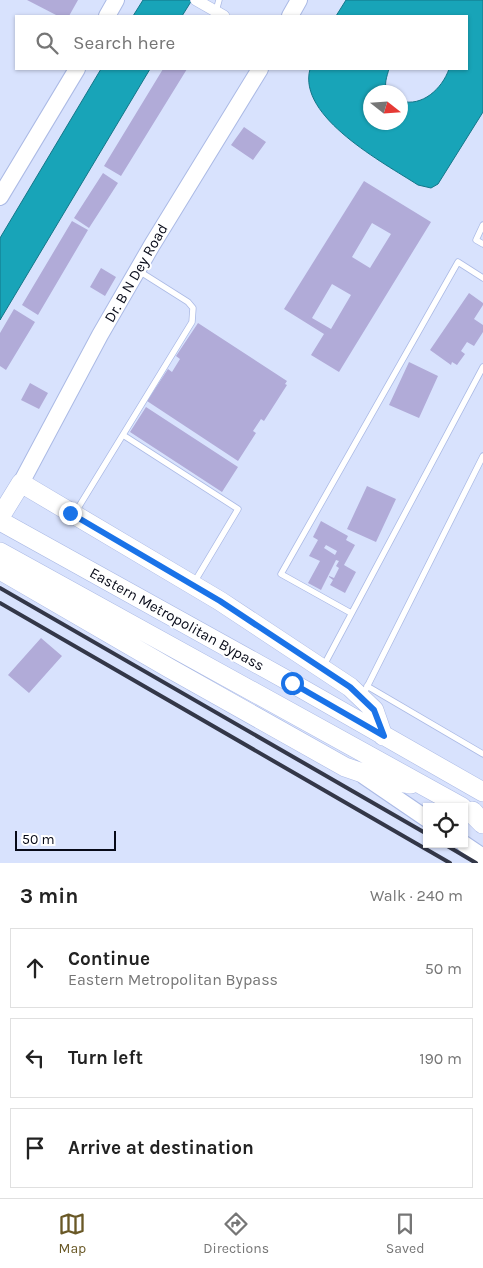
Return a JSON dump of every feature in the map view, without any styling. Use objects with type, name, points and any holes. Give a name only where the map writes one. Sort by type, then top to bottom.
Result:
[{"type":"main road","points":[[108,15],[116,0]]},
{"type":"main road","points":[[291,15],[299,0]]},
{"type":"main road","points":[[0,197],[76,70]]},
{"type":"main road","name":"Dr. B N Dey Road","points":[[21,483],[100,335],[259,70]]},
{"type":"main road","points":[[0,519],[21,483],[220,601],[350,687],[364,692],[374,710],[384,736]]},
{"type":"main road","name":"Eastern Metropolitan Bypass","points":[[0,519],[483,792]]},
{"type":"main road","points":[[0,552],[473,814]]},
{"type":"main road","points":[[0,570],[177,673],[345,767],[380,779],[424,786]]},
{"type":"main road","points":[[361,774],[423,816]]},
{"type":"main road","points":[[468,847],[483,858]]},
{"type":"lane","points":[[483,225],[476,240],[483,244]]},
{"type":"lane","points":[[352,613],[281,574],[458,262],[483,278]]},
{"type":"lane","points":[[73,515],[192,322],[192,308],[188,302],[138,270]]},
{"type":"lane","points":[[322,668],[483,367]]},
{"type":"lane","points":[[123,435],[238,509],[193,585]]},
{"type":"lane","points":[[483,456],[364,692],[483,754]]},
{"type":"lane","points":[[475,863],[483,858]]},
{"type":"water","points":[[143,0],[192,0],[183,15],[134,15]]},
{"type":"water","points":[[346,0],[483,0],[483,112],[438,184],[431,188],[418,185],[365,151],[329,121],[317,104],[310,87],[310,70],[389,70],[386,85],[363,85],[363,130],[408,130],[408,102],[424,99],[430,95],[442,83],[449,70],[468,70],[468,15],[337,15]]},
{"type":"water","points":[[100,70],[149,70],[0,320],[0,238]]},
{"type":"building","points":[[27,0],[78,0],[70,15],[56,15]]},
{"type":"building","points":[[162,70],[186,70],[121,176],[104,166]]},
{"type":"building","points":[[244,127],[266,142],[253,160],[231,145]]},
{"type":"building","points":[[103,173],[118,183],[89,228],[74,218]]},
{"type":"building","points":[[364,181],[431,222],[339,372],[311,355],[324,334],[284,309]],"holes":[[[372,223],[391,234],[370,268],[352,257]],[[332,284],[351,295],[331,329],[312,318]]]},
{"type":"building","points":[[72,221],[88,230],[38,315],[22,305]]},
{"type":"building","points":[[101,268],[116,277],[105,296],[90,287]]},
{"type":"building","points":[[469,293],[483,303],[474,319],[483,325],[483,332],[474,346],[467,342],[461,351],[465,354],[457,365],[452,362],[451,365],[430,350]]},
{"type":"building","points":[[14,309],[35,322],[6,370],[0,366],[0,333]]},
{"type":"building","points":[[198,323],[287,381],[285,384],[287,385],[264,421],[261,419],[253,431],[256,433],[238,461],[147,401],[168,369],[172,372],[180,359],[176,356]]},
{"type":"building","points":[[409,362],[438,376],[419,418],[389,405]]},
{"type":"building","points":[[30,383],[48,393],[39,409],[21,400]]},
{"type":"building","points":[[146,407],[238,467],[222,492],[130,432]]},
{"type":"building","points":[[367,486],[396,499],[376,542],[347,529]]},
{"type":"building","points":[[321,521],[348,536],[346,540],[355,545],[344,565],[356,572],[345,593],[330,585],[333,580],[329,576],[334,578],[339,568],[336,566],[339,561],[336,560],[321,590],[308,583],[320,561],[309,556],[318,540],[313,537]],"holes":[[[326,545],[337,551],[335,555],[324,548]]]},
{"type":"building","points":[[41,638],[62,656],[29,693],[8,675]]},
{"type":"railway","points":[[0,588],[423,832]]},
{"type":"railway","points":[[0,603],[450,863]]},
{"type":"railway","points":[[451,848],[476,863]]},
{"type":"route","points":[[70,513],[220,601],[350,687],[374,710],[384,736],[292,683]]}]
